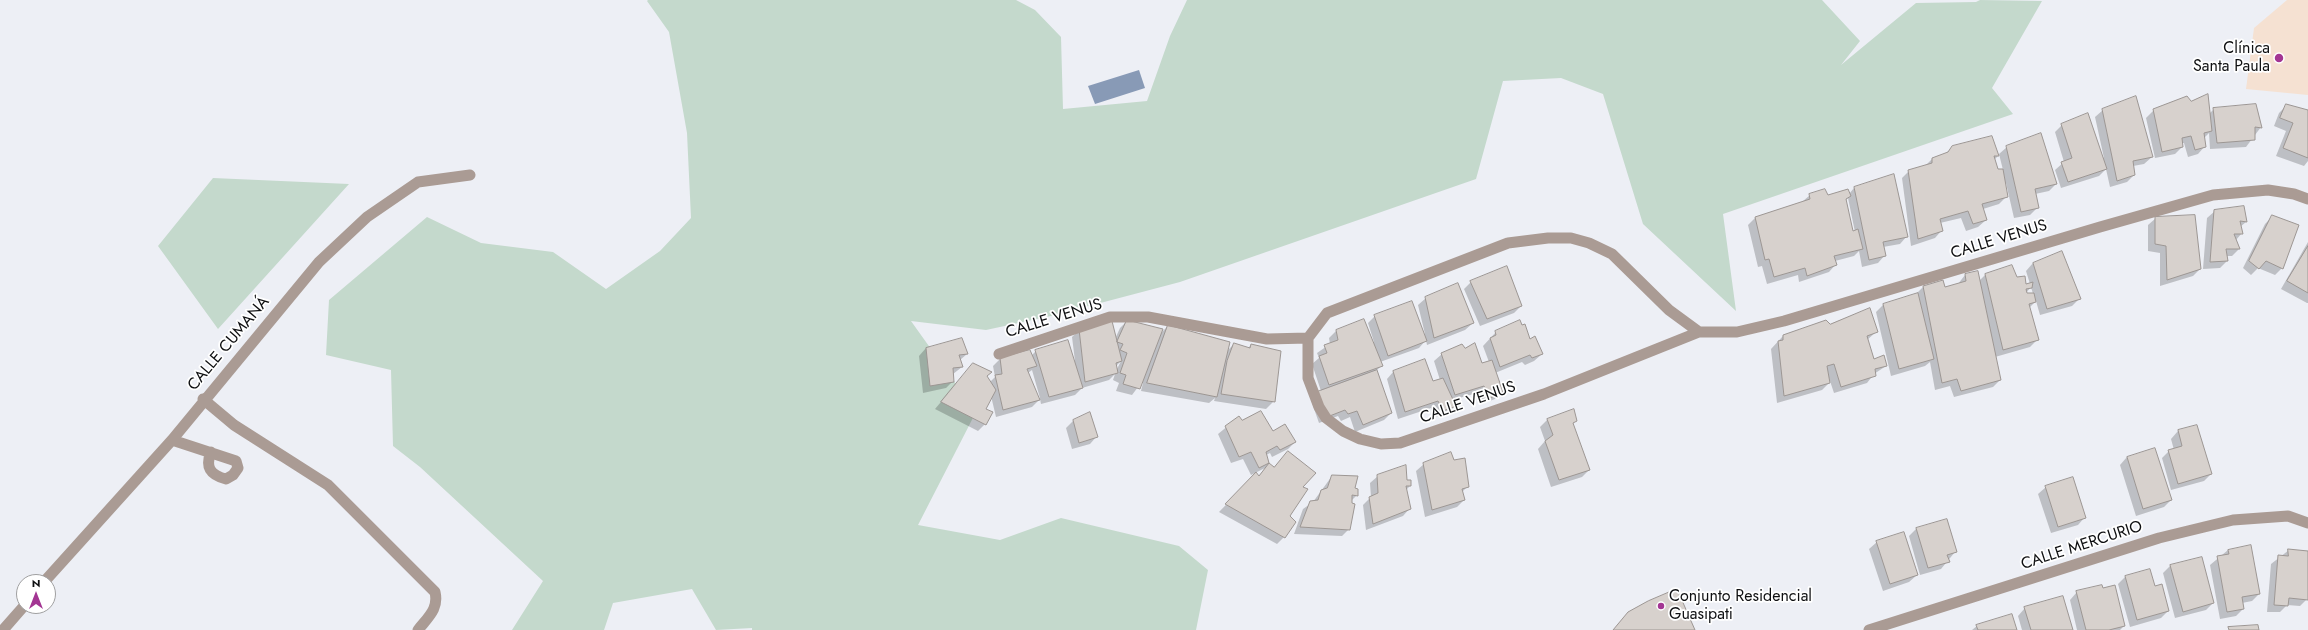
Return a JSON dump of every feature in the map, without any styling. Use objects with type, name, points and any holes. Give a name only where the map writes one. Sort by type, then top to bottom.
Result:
[{"type":"street","name":"CALLE CUMANÁ","points":[[51,574],[172,440],[203,399],[319,262],[367,216],[418,182],[470,175]]},
{"type":"street","name":"CALLE VENUS","points":[[999,354],[1110,317],[1148,317],[1267,339],[1308,338],[1308,378],[1326,418],[1343,431],[1360,439],[1381,444],[1400,443],[1544,394],[1699,332],[1737,332],[1784,321],[2213,195],[2268,190],[2294,194],[2308,199]]},
{"type":"street","points":[[1308,338],[1327,313],[1508,243],[1548,238],[1571,238],[1589,243],[1612,254],[1669,310],[1699,332]]},
{"type":"street","points":[[203,399],[234,425],[328,485],[435,592],[437,602],[433,611],[418,630]]},
{"type":"street","points":[[172,440],[211,452]]},
{"type":"street","name":"CALLE MERCURIO","points":[[1869,630],[2160,538],[2233,520],[2288,516],[2308,523]]},
{"type":"street","points":[[3,630],[17,614]]},
{"type":"shaded area","name":"Clínica Santa Paula","points":[[2287,0],[2308,0],[2308,95],[2246,89],[2254,28]]},
{"type":"green space","points":[[1016,0],[1035,10],[1061,37],[1063,109],[1147,101],[1170,36],[1187,0],[1822,0],[1860,41],[1841,65],[1916,3],[1976,2],[1980,0],[2042,1],[1992,88],[2013,114],[1723,214],[1736,311],[1643,224],[1603,94],[1561,78],[1503,81],[1476,179],[1180,282],[1051,316],[986,330],[911,321],[976,412],[918,525],[1000,540],[1061,518],[1179,546],[1208,570],[1196,630],[752,630],[752,628],[716,630],[692,589],[613,603],[604,630],[512,630],[543,581],[420,467],[393,446],[391,370],[326,355],[329,300],[427,217],[481,243],[553,252],[606,289],[660,251],[691,218],[687,133],[669,32],[647,1]]},
{"type":"green space","points":[[213,178],[349,184],[218,329],[158,246]]},
{"type":"water","points":[[1139,70],[1145,88],[1095,104],[1088,86]]},
{"type":"building","points":[[2208,94],[2212,131],[2204,133],[2206,147],[2195,150],[2191,136],[2182,138],[2183,147],[2162,152],[2153,109],[2187,96],[2191,101]]},
{"type":"building","points":[[2136,96],[2153,157],[2133,161],[2135,175],[2117,181],[2102,109]]},
{"type":"building","points":[[2256,104],[2262,128],[2255,127],[2255,140],[2217,143],[2213,108]]},
{"type":"building","points":[[2286,104],[2308,110],[2308,158],[2283,148],[2293,123],[2280,118]]},
{"type":"building","points":[[2088,113],[2107,169],[2068,182],[2061,162],[2072,158],[2061,124]]},
{"type":"building","points":[[2041,133],[2057,184],[2035,189],[2039,208],[2021,212],[2006,146]]},
{"type":"building","points":[[1992,136],[1999,156],[1994,156],[1998,169],[2003,169],[2008,197],[1982,204],[1987,220],[1973,224],[1968,211],[1940,219],[1943,231],[1918,239],[1908,170],[1932,163],[1932,158],[1948,152],[1952,146]]},
{"type":"building","points":[[1894,174],[1908,237],[1883,242],[1886,256],[1869,260],[1854,187]]},
{"type":"building","points":[[1825,189],[1828,195],[1848,189],[1851,196],[1846,199],[1853,231],[1858,229],[1863,249],[1834,256],[1837,265],[1807,276],[1805,268],[1774,277],[1769,259],[1765,260],[1755,217],[1810,199],[1809,194]]},
{"type":"building","points":[[2244,206],[2247,222],[2240,221],[2243,234],[2234,234],[2240,249],[2226,249],[2228,261],[2210,262],[2214,210]]},
{"type":"building","points":[[2195,215],[2201,269],[2167,280],[2166,246],[2155,244],[2155,217]]},
{"type":"building","points":[[2272,215],[2299,225],[2283,269],[2266,261],[2259,269],[2249,261]]},
{"type":"building","points":[[2308,246],[2308,293],[2287,281]]},
{"type":"building","points":[[2062,251],[2081,299],[2047,309],[2033,263]]},
{"type":"building","points":[[2012,265],[2017,277],[2025,276],[2026,284],[2033,282],[2032,288],[2026,289],[2027,293],[2034,293],[2036,302],[2029,304],[2039,340],[2003,350],[1985,274]]},
{"type":"building","points":[[1507,266],[1522,306],[1487,319],[1470,281]]},
{"type":"building","points":[[1978,271],[2001,380],[1961,391],[1957,379],[1942,383],[1923,286],[1943,280],[1945,287],[1966,281],[1965,274]]},
{"type":"building","points":[[1458,283],[1474,323],[1434,338],[1425,297]]},
{"type":"building","points":[[1918,293],[1934,359],[1899,369],[1883,304]]},
{"type":"building","points":[[1412,301],[1427,341],[1388,356],[1374,315]]},
{"type":"building","points":[[1870,308],[1878,332],[1867,336],[1874,359],[1884,355],[1887,366],[1875,369],[1876,376],[1841,387],[1834,364],[1827,366],[1830,383],[1784,396],[1778,341],[1783,340],[1783,335],[1826,320],[1830,324]]},
{"type":"building","points":[[1364,319],[1383,366],[1329,385],[1319,356],[1327,353],[1324,345],[1338,340],[1336,330]]},
{"type":"building","points":[[1127,320],[1163,329],[1140,389],[1123,384],[1126,375],[1120,373],[1127,353],[1120,350],[1123,344],[1117,342]]},
{"type":"building","points":[[1520,320],[1522,325],[1525,324],[1530,339],[1535,336],[1543,354],[1532,358],[1530,355],[1500,367],[1490,338],[1496,335],[1495,331]]},
{"type":"building","points":[[1112,321],[1122,361],[1116,363],[1118,373],[1085,382],[1079,329]]},
{"type":"building","points":[[1168,325],[1230,342],[1217,397],[1147,383]]},
{"type":"building","points":[[962,338],[968,354],[959,355],[963,367],[953,368],[954,382],[930,386],[926,348]]},
{"type":"building","points":[[1068,340],[1083,388],[1049,397],[1035,350]]},
{"type":"building","points":[[1234,343],[1250,348],[1251,344],[1281,351],[1275,402],[1221,394],[1227,361]]},
{"type":"building","points":[[1475,343],[1482,363],[1492,360],[1503,392],[1490,398],[1484,386],[1455,395],[1441,353],[1462,344],[1465,348]]},
{"type":"building","points":[[1030,350],[1037,366],[1027,369],[1040,400],[1003,410],[995,375],[1002,374],[1000,358]]},
{"type":"building","points":[[1425,359],[1433,381],[1443,378],[1456,406],[1443,411],[1438,401],[1405,412],[1393,371]]},
{"type":"building","points":[[973,363],[992,372],[987,376],[996,390],[986,409],[993,412],[986,425],[941,402]]},
{"type":"building","points":[[1377,370],[1392,413],[1363,425],[1357,411],[1348,414],[1345,410],[1327,417],[1317,392]]},
{"type":"building","points":[[1574,409],[1577,421],[1573,423],[1590,470],[1559,480],[1545,441],[1553,435],[1547,419]]},
{"type":"building","points":[[1261,411],[1273,431],[1285,424],[1296,442],[1280,450],[1277,446],[1266,452],[1269,463],[1259,468],[1251,452],[1239,457],[1225,426],[1239,416],[1242,420]]},
{"type":"building","points":[[1090,412],[1098,437],[1079,443],[1073,420]]},
{"type":"building","points":[[2197,425],[2212,474],[2178,484],[2168,450],[2182,446],[2178,430]]},
{"type":"building","points":[[2155,448],[2172,500],[2143,509],[2127,457]]},
{"type":"building","points":[[1288,451],[1316,473],[1303,487],[1308,489],[1290,516],[1296,522],[1285,538],[1225,504],[1256,472],[1259,476],[1269,463],[1274,467]]},
{"type":"building","points":[[1451,452],[1454,460],[1465,458],[1469,487],[1462,489],[1465,500],[1432,510],[1423,463]]},
{"type":"building","points":[[1406,465],[1407,480],[1411,480],[1411,486],[1406,486],[1411,509],[1373,524],[1369,497],[1378,493],[1377,475]]},
{"type":"building","points":[[1332,475],[1358,476],[1355,488],[1358,489],[1358,496],[1352,495],[1352,503],[1355,504],[1350,530],[1300,527],[1310,501],[1318,500],[1321,490],[1327,488]]},
{"type":"building","points":[[2073,477],[2086,518],[2058,527],[2045,486]]},
{"type":"building","points":[[1947,519],[1957,552],[1947,555],[1950,562],[1928,568],[1916,528]]},
{"type":"building","points":[[1904,532],[1918,575],[1890,584],[1876,541]]},
{"type":"building","points":[[2251,545],[2260,594],[2242,597],[2244,609],[2227,612],[2217,556],[2229,554],[2228,550]]},
{"type":"building","points":[[2288,549],[2308,551],[2308,600],[2289,598],[2288,606],[2274,605],[2278,555],[2288,556]]},
{"type":"building","points":[[2202,557],[2214,603],[2183,612],[2170,565]]},
{"type":"building","points":[[2150,569],[2155,586],[2162,584],[2169,611],[2137,620],[2125,576]]},
{"type":"building","points":[[2102,585],[2103,588],[2115,585],[2125,626],[2109,630],[2086,630],[2076,591]]},
{"type":"building","name":"Conjunto Residencial Guasipati","points":[[1677,589],[1695,630],[1613,630],[1628,612],[1648,601]]},
{"type":"building","points":[[2063,596],[2073,630],[2031,630],[2024,607]]},
{"type":"building","points":[[2012,614],[2017,630],[1978,630],[1976,625]]},
{"type":"building","points":[[2258,625],[2259,630],[2229,630],[2228,627]]},
{"type":"place","name":"Clínica Santa Paula","points":[[2279,58]]},
{"type":"place","name":"Conjunto Residencial Guasipati","points":[[1661,606]]}]
